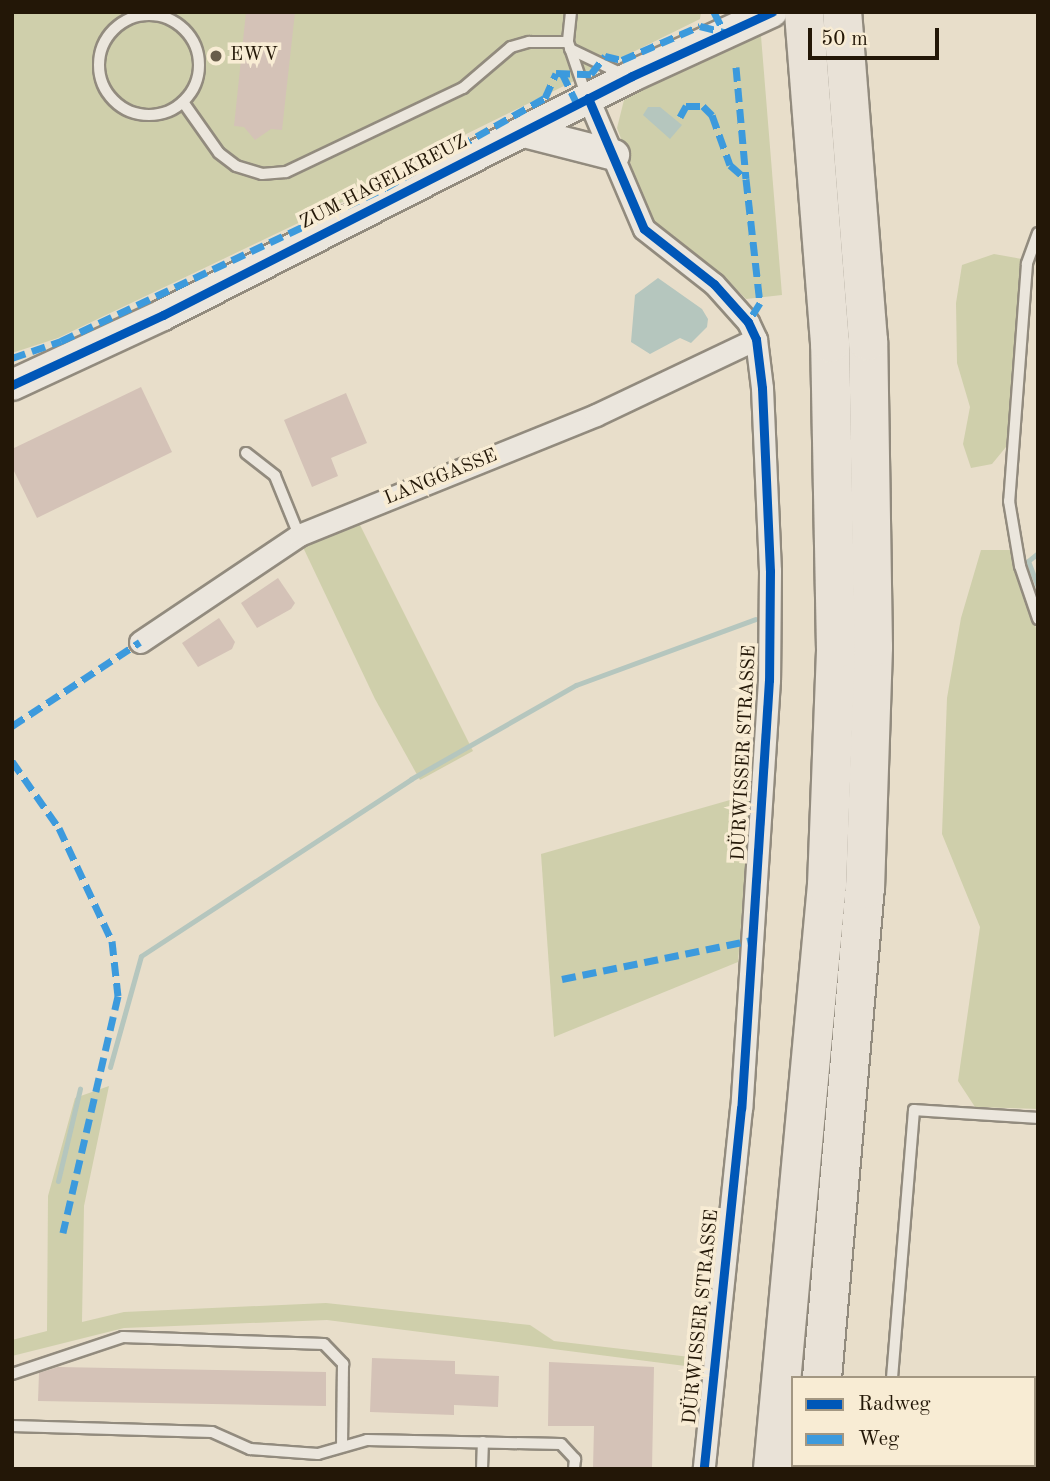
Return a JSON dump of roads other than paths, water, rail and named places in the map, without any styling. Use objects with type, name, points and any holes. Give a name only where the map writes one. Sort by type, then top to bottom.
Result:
[{"type":"highway","points":[[773,1469],[827,886],[835,649],[830,343],[804,12]]},
{"type":"highway","points":[[822,1376],[865,889],[873,647],[868,341],[842,12]]},
{"type":"street","name":"ZUM HAGELKREUZ","points":[[12,385],[163,315],[632,76],[766,14]]},
{"type":"street","name":"DÜRWISSER STRASSE","points":[[588,98],[644,229],[714,284],[748,321],[755,338],[766,448],[769,680],[741,1108],[704,1469]]},
{"type":"street","points":[[524,131],[614,155]]},
{"type":"street","name":"LANGGASSE","points":[[140,642],[299,536],[596,415],[755,338]]},
{"type":"lane","points":[[116,12],[124,22]]},
{"type":"lane","points":[[571,12],[569,45],[588,98]]},
{"type":"lane","points":[[137,16],[159,16],[190,35],[198,58],[198,77],[183,102],[158,114],[141,114],[109,94],[100,71],[100,56],[106,40],[124,22],[137,16]]},
{"type":"lane","points":[[183,102],[219,153],[236,166],[262,174],[286,172],[463,89],[511,47],[529,42],[569,45],[604,69],[632,76]]},
{"type":"lane","points":[[1038,233],[1027,264],[1009,501],[1020,566],[1038,619]]},
{"type":"lane","points":[[246,453],[275,476],[299,536]]},
{"type":"lane","points":[[892,1376],[914,1110],[1038,1118]]},
{"type":"lane","points":[[12,1374],[123,1337],[324,1344],[343,1364],[342,1446]]},
{"type":"lane","points":[[12,1426],[212,1432],[250,1449],[318,1454],[367,1440],[561,1444],[575,1459],[574,1469]]},
{"type":"lane","points":[[482,1469],[483,1442]]},
{"type":"waterway","points":[[1038,553],[1028,561],[1038,587]]},
{"type":"waterway","points":[[110,1067],[141,956],[411,779],[576,685],[755,619]]},
{"type":"waterway","points":[[58,1181],[80,1089]]},
{"type":"place","name":"EWV","points":[[216,56]]}]
